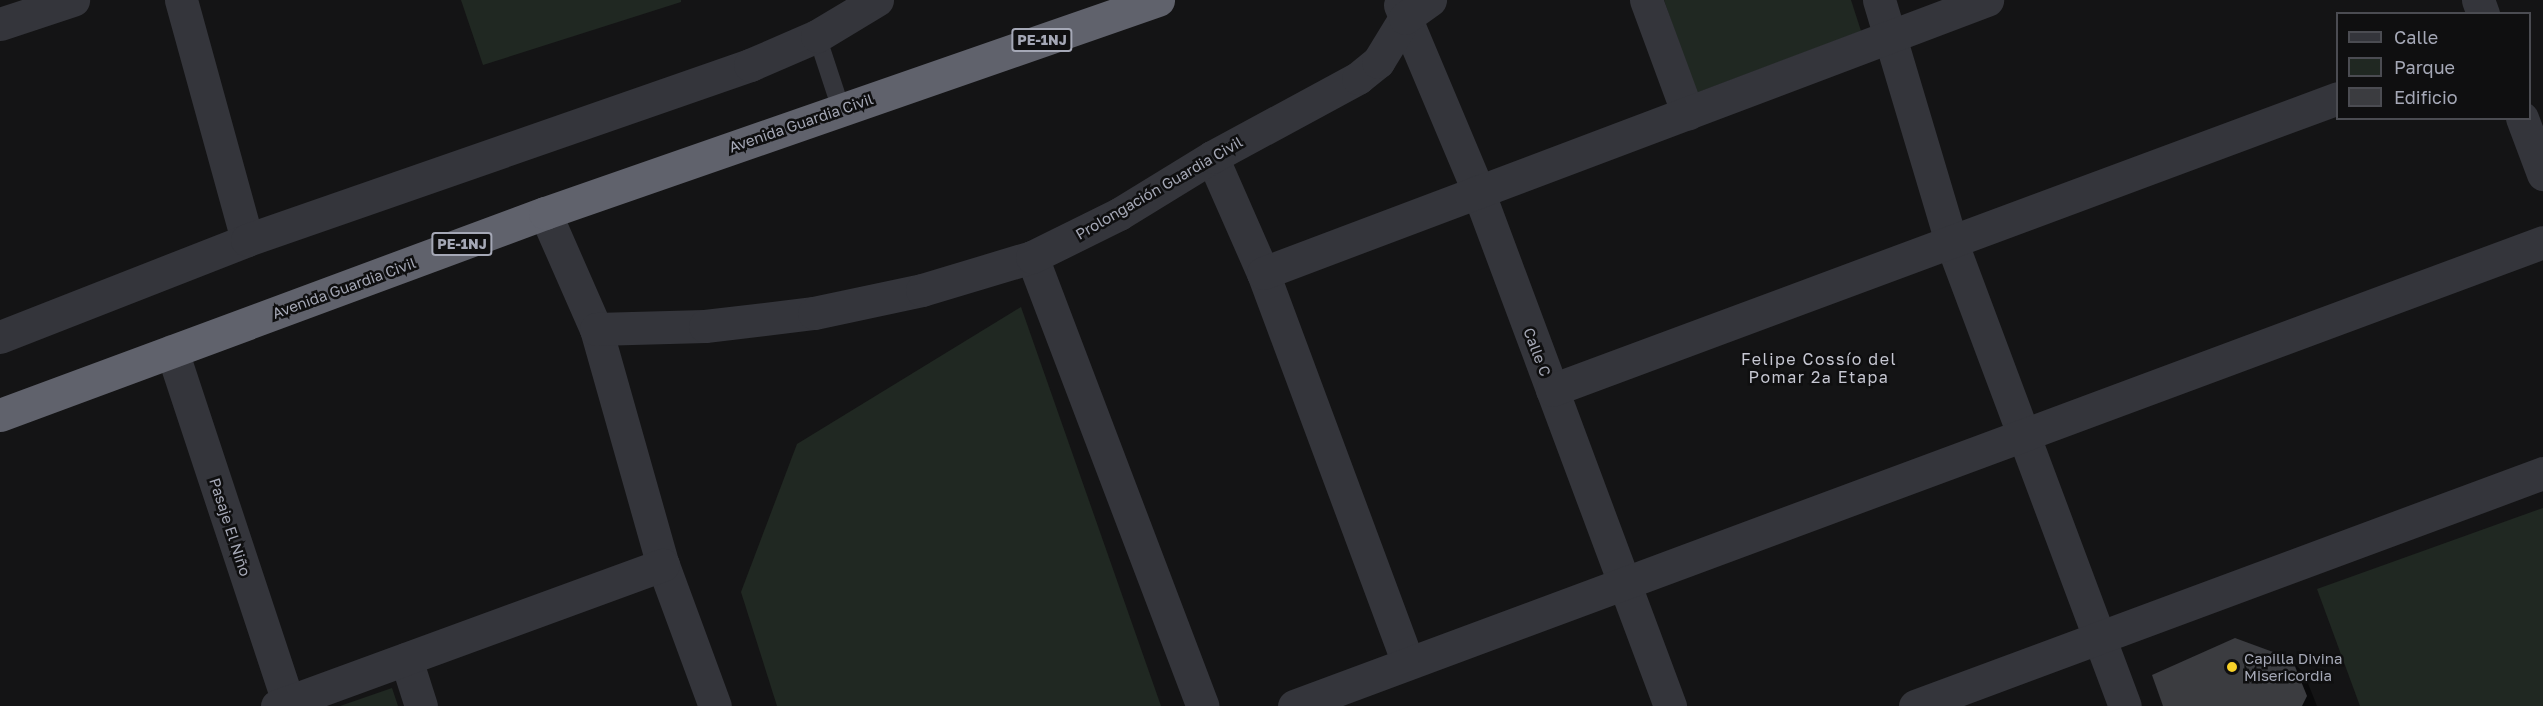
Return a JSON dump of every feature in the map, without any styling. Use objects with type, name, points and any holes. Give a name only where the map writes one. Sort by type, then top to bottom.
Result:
[{"type":"highway","name":"Avenida Guardia Civil","points":[[927,80],[1094,0]]},
{"type":"highway","name":"Avenida Guardia Civil","points":[[0,415],[545,213],[1158,0]]},
{"type":"street","points":[[0,24],[73,0]]},
{"type":"street","points":[[181,0],[247,240]]},
{"type":"street","points":[[0,337],[247,240],[750,66],[817,36],[877,0]]},
{"type":"street","points":[[1646,0],[1688,114]]},
{"type":"street","points":[[1879,0],[1893,35],[1951,241],[2125,706]]},
{"type":"street","points":[[1263,273],[1987,0]]},
{"type":"street","name":"Prolongación Guardia Civil","points":[[596,329],[705,326],[814,313],[922,290],[1032,257],[1119,214],[1212,157],[1358,78],[1378,62],[1411,6]]},
{"type":"street","name":"Calle C","points":[[1411,6],[1670,706]]},
{"type":"street","points":[[1552,390],[2336,98]]},
{"type":"street","points":[[2523,120],[2543,174]]},
{"type":"street","points":[[1212,157],[1263,273],[1408,663]]},
{"type":"street","points":[[545,213],[596,329],[663,565],[715,706]]},
{"type":"street","points":[[1294,706],[2543,242]]},
{"type":"street","points":[[1032,257],[1203,706]]},
{"type":"street","name":"Pasaje El Niño","points":[[172,351],[283,704]]},
{"type":"street","points":[[1915,706],[2543,474]]},
{"type":"street","points":[[283,704],[663,565]]},
{"type":"street","points":[[406,659],[421,706]]},
{"type":"lane","points":[[817,36],[841,110]]},
{"type":"green space","points":[[461,0],[681,0],[681,2],[483,65]]},
{"type":"green space","points":[[1664,0],[1851,0],[1861,31],[1696,93]]},
{"type":"green space","points":[[1021,307],[1161,706],[777,706],[741,592],[797,444]]},
{"type":"green space","points":[[2543,508],[2543,706],[2360,706],[2317,589]]},
{"type":"green space","points":[[392,688],[398,706],[340,706]]},
{"type":"building","name":"Capilla Divina Misericordia","points":[[2235,638],[2292,659],[2307,696],[2302,706],[2163,706],[2152,675]]},
{"type":"place","name":"Capilla Divina Misericordia","points":[[2232,667]]},
{"type":"district","name":"Felipe Cossío del Pomar 2ª Etapa","points":[[1819,368]]}]
